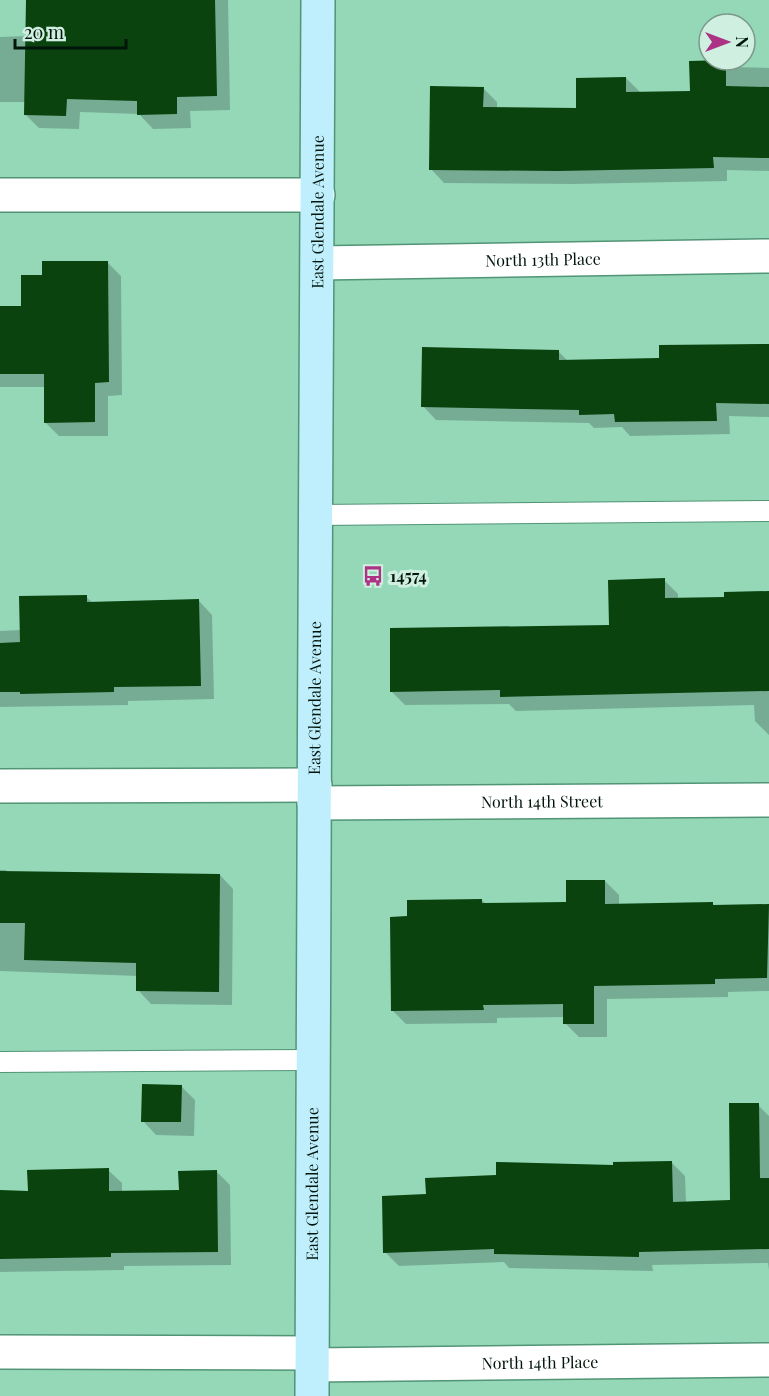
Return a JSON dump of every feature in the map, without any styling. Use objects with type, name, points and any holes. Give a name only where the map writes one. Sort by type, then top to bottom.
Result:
[{"type":"main road","name":"East Glendale Avenue","points":[[312,1372],[318,0]]},
{"type":"street","points":[[0,195],[318,195]]},
{"type":"street","name":"North 13th Place","points":[[318,263],[769,256]]},
{"type":"street","name":"North 14th Street","points":[[0,786],[314,794],[769,801]]},
{"type":"street","name":"North 14th Place","points":[[0,1352],[312,1372],[769,1360]]},
{"type":"lane","points":[[317,515],[769,512]]},
{"type":"lane","points":[[0,1062],[312,1060]]},
{"type":"building","points":[[26,0],[215,0],[217,96],[177,97],[177,114],[137,115],[137,101],[67,99],[66,116],[24,115]]},
{"type":"building","points":[[689,61],[697,61],[697,72],[726,72],[726,86],[769,87],[769,158],[713,157],[714,168],[558,171],[429,170],[430,86],[484,87],[483,107],[576,108],[576,78],[626,77],[626,92],[690,91]]},
{"type":"building","points":[[42,261],[108,261],[109,382],[95,383],[95,422],[44,423],[44,374],[0,374],[0,306],[21,306],[21,275],[42,275]]},
{"type":"building","points":[[769,344],[769,404],[716,403],[717,421],[615,422],[614,414],[579,415],[579,410],[421,407],[422,347],[559,350],[559,360],[659,358],[659,345]]},
{"type":"building","points":[[665,578],[665,598],[724,597],[724,592],[769,591],[769,691],[500,697],[500,690],[390,692],[390,628],[609,625],[608,580]]},
{"type":"building","points":[[87,595],[87,602],[199,599],[201,686],[114,687],[114,692],[20,694],[20,692],[0,692],[0,643],[20,642],[19,596]]},
{"type":"building","points":[[0,871],[220,874],[219,992],[136,991],[136,963],[24,960],[25,923],[0,923]]},
{"type":"building","points":[[566,880],[605,880],[605,904],[713,902],[713,905],[769,904],[767,978],[715,979],[715,984],[594,986],[594,1024],[563,1024],[563,1004],[483,1005],[484,1010],[391,1011],[390,917],[407,916],[407,900],[482,899],[482,903],[566,902]]},
{"type":"building","points":[[142,1084],[182,1085],[181,1122],[141,1122]]},
{"type":"building","points":[[729,1103],[759,1103],[760,1178],[769,1178],[769,1249],[639,1252],[639,1257],[494,1254],[494,1249],[383,1253],[382,1196],[426,1194],[425,1178],[496,1175],[496,1162],[613,1165],[613,1162],[672,1161],[673,1202],[730,1200]]},
{"type":"building","points":[[109,1168],[109,1191],[179,1190],[178,1171],[217,1170],[218,1252],[111,1253],[111,1257],[0,1259],[0,1190],[28,1191],[27,1170]]},
{"type":"place","name":"14574","points":[[373,576]]}]
